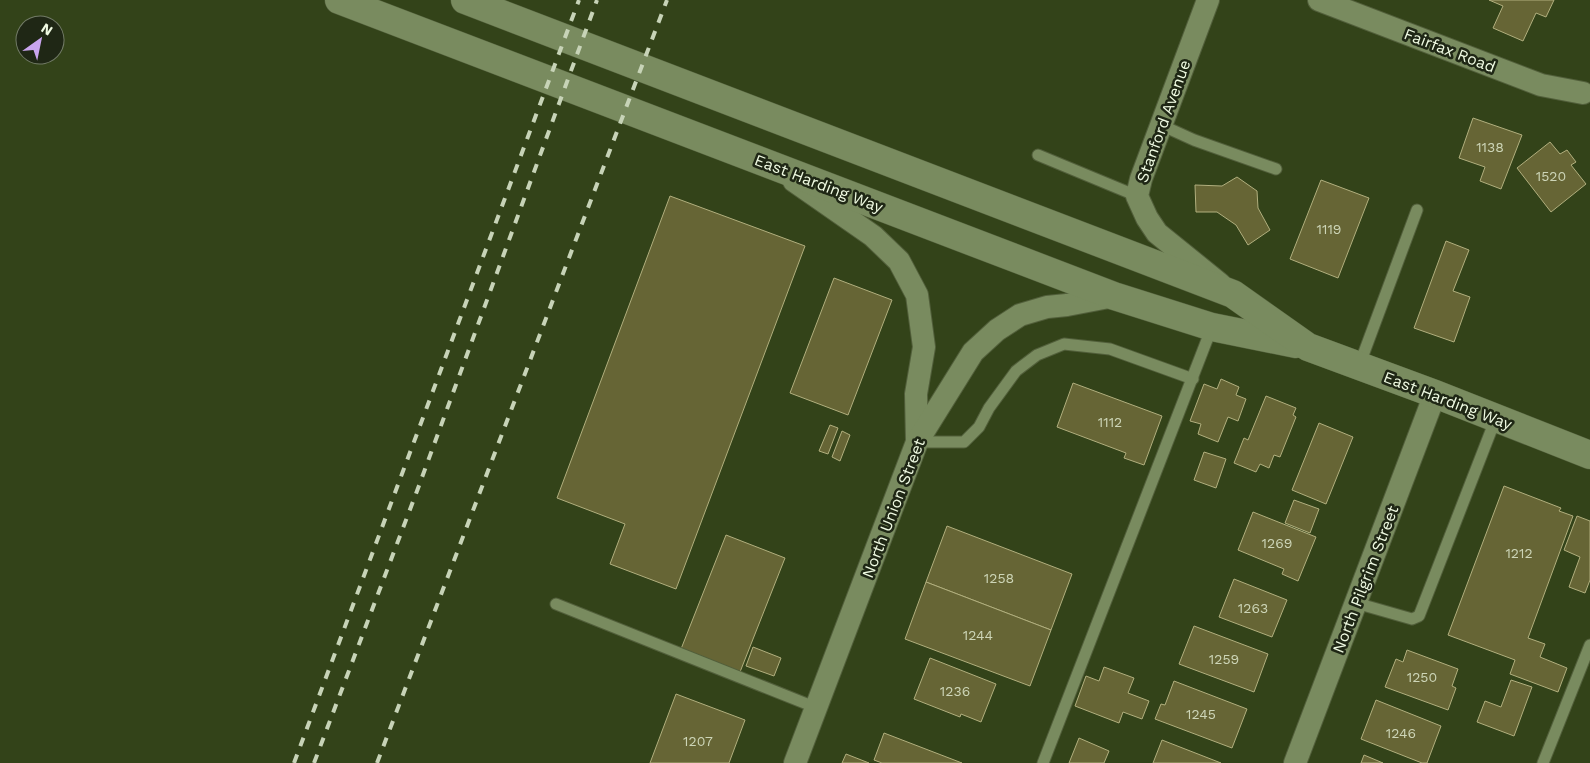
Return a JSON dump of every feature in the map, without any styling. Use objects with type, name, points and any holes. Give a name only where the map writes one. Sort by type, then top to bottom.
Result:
[{"type":"street","name":"East Harding Way","points":[[339,0],[1114,296],[1212,327],[1305,345],[1590,455]]},
{"type":"street","name":"East Harding Way","points":[[464,0],[1233,294],[1305,345]]},
{"type":"street","name":"Stanford Avenue","points":[[1208,0],[1141,179],[1137,196],[1157,233],[1233,294]]},
{"type":"street","name":"Fairfax Road","points":[[1319,0],[1542,85],[1588,90]]},
{"type":"street","points":[[768,163],[873,236],[899,260],[917,295],[924,347],[916,394],[918,442]]},
{"type":"street","name":"North Union Street","points":[[796,763],[918,442],[973,352],[997,330],[1020,315],[1047,307],[1114,296]]},
{"type":"street","name":"North Pilgrim Street","points":[[1295,763],[1435,394]]},
{"type":"lane","points":[[1161,125],[1194,140],[1276,169]]},
{"type":"lane","points":[[1038,155],[1137,196]]},
{"type":"lane","points":[[1359,366],[1416,210]]},
{"type":"lane","points":[[1043,763],[1212,327]]},
{"type":"lane","points":[[918,442],[964,442],[979,427],[989,408],[1016,372],[1037,355],[1064,344],[1110,350],[1192,379]]},
{"type":"lane","points":[[1356,603],[1412,619],[1419,616],[1496,418]]},
{"type":"lane","points":[[556,604],[816,708]]},
{"type":"lane","points":[[1543,763],[1590,644]]},
{"type":"building","points":[[1489,0],[1554,0],[1546,17],[1536,13],[1523,41],[1493,28],[1503,6]]},
{"type":"building","points":[[1473,118],[1522,135],[1501,189],[1480,181],[1485,167],[1459,158]]},
{"type":"building","points":[[1550,142],[1560,154],[1567,150],[1576,162],[1571,165],[1586,184],[1551,212],[1517,168]]},
{"type":"building","points":[[1237,177],[1257,191],[1258,208],[1270,230],[1248,245],[1236,225],[1217,212],[1196,212],[1195,185],[1222,186]]},
{"type":"building","points":[[1321,180],[1369,198],[1338,278],[1290,259]]},
{"type":"building","points":[[670,196],[805,246],[676,589],[610,564],[625,524],[557,498]]},
{"type":"building","points":[[1446,241],[1469,250],[1453,291],[1470,297],[1454,342],[1414,328]]},
{"type":"building","points":[[834,278],[892,300],[848,415],[790,393]]},
{"type":"building","points":[[1221,379],[1239,387],[1236,395],[1246,399],[1238,421],[1228,417],[1218,442],[1198,434],[1201,424],[1190,421],[1204,384],[1217,389]]},
{"type":"building","points":[[1073,383],[1162,416],[1144,465],[1124,458],[1126,453],[1057,427]]},
{"type":"building","points":[[1266,396],[1296,408],[1293,415],[1296,417],[1280,457],[1274,455],[1269,468],[1260,464],[1256,472],[1234,463],[1244,438],[1248,440]]},
{"type":"building","points":[[1319,423],[1353,437],[1326,504],[1292,490]]},
{"type":"building","points":[[830,425],[838,428],[828,454],[819,451]]},
{"type":"building","points":[[842,431],[850,435],[840,461],[832,457]]},
{"type":"building","points":[[1204,452],[1226,459],[1216,488],[1194,480]]},
{"type":"building","points":[[1504,486],[1561,508],[1559,511],[1573,516],[1528,638],[1545,644],[1540,657],[1567,668],[1558,692],[1510,674],[1515,660],[1448,635]]},
{"type":"building","points":[[1294,500],[1319,509],[1310,533],[1285,523]]},
{"type":"building","points":[[1253,512],[1316,537],[1298,581],[1282,574],[1284,569],[1238,550]]},
{"type":"building","points":[[1577,516],[1590,521],[1590,580],[1585,593],[1569,587],[1580,557],[1564,550]]},
{"type":"building","points":[[947,526],[1072,574],[1051,630],[926,582]]},
{"type":"building","points":[[726,535],[785,558],[740,672],[681,649]]},
{"type":"building","points":[[1234,579],[1287,600],[1272,637],[1219,617]]},
{"type":"building","points":[[926,582],[1051,630],[1030,686],[905,639]]},
{"type":"building","points":[[1194,626],[1268,654],[1254,692],[1179,664]]},
{"type":"building","points":[[753,647],[781,658],[774,676],[746,666]]},
{"type":"building","points":[[1407,650],[1458,669],[1452,686],[1456,688],[1448,710],[1385,687],[1396,659],[1403,662]]},
{"type":"building","points":[[930,658],[996,684],[981,722],[961,714],[960,717],[914,699]]},
{"type":"building","points":[[1104,667],[1134,678],[1128,693],[1149,701],[1142,719],[1123,712],[1119,723],[1075,706],[1086,676],[1099,681]]},
{"type":"building","points":[[1511,680],[1532,687],[1514,736],[1477,722],[1485,701],[1501,707]]},
{"type":"building","points":[[1174,681],[1247,709],[1232,748],[1155,719],[1161,704],[1165,705]]},
{"type":"building","points":[[676,694],[745,720],[729,763],[650,763]]},
{"type":"building","points":[[1376,700],[1441,726],[1427,763],[1422,763],[1361,739]]},
{"type":"building","points":[[884,733],[962,763],[882,763],[874,760]]},
{"type":"building","points":[[1079,738],[1109,751],[1104,763],[1069,763]]},
{"type":"building","points":[[1162,740],[1221,763],[1153,763]]},
{"type":"building","points":[[846,754],[869,763],[842,763]]},
{"type":"building","points":[[1364,755],[1383,763],[1361,763]]},
{"type":"railway","points":[[294,763],[579,0]]},
{"type":"railway","points":[[314,763],[417,491],[597,0]]},
{"type":"railway","points":[[377,763],[667,0]]}]
